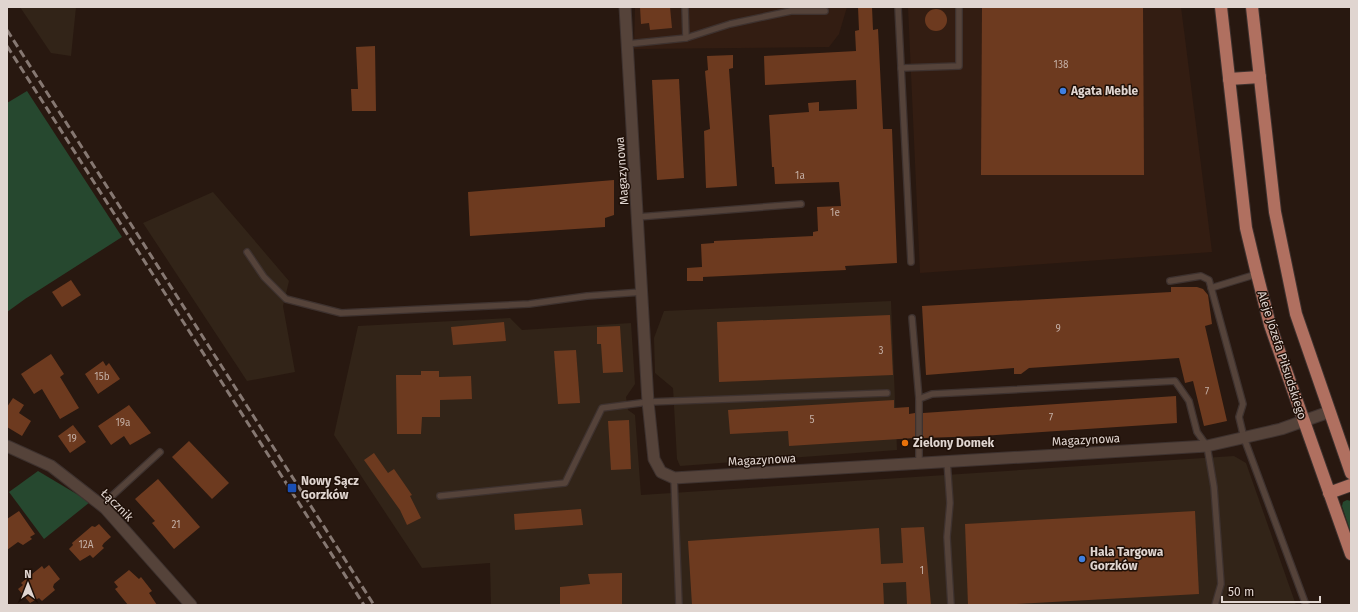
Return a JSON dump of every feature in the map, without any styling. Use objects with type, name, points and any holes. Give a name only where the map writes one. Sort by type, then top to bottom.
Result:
[{"type":"main road","name":"Aleje Józefa Piłsudskiego","points":[[1221,7],[1246,228],[1270,325],[1351,554]]},
{"type":"main road","points":[[1252,7],[1275,212],[1296,314],[1351,473]]},
{"type":"main road","points":[[1229,79],[1260,77]]},
{"type":"main road","points":[[1329,493],[1351,485]]},
{"type":"street","name":"Magazynowa","points":[[626,7],[648,402],[654,459],[661,472],[674,478],[1206,446],[1244,438],[1304,422],[1329,412]]},
{"type":"street","name":"Łącznik","points":[[7,446],[51,466],[102,505],[191,605]]},
{"type":"lane","points":[[684,7],[686,38]]},
{"type":"lane","points":[[898,7],[911,262]]},
{"type":"lane","points":[[901,68],[959,66],[959,7]]},
{"type":"lane","points":[[627,44],[686,38],[730,24],[791,11],[825,11]]},
{"type":"lane","points":[[638,217],[801,204]]},
{"type":"lane","points":[[247,252],[264,277],[286,299],[341,313],[530,304],[587,296],[642,292]]},
{"type":"lane","points":[[1211,288],[1257,274]]},
{"type":"lane","points":[[1170,281],[1201,276],[1209,280],[1242,404],[1239,417],[1244,438],[1306,605]]},
{"type":"lane","points":[[912,318],[919,399],[920,463]]},
{"type":"lane","points":[[919,399],[932,394],[1175,381],[1189,401],[1197,432],[1206,446],[1214,488],[1221,584],[1215,605]]},
{"type":"lane","points":[[440,496],[565,483],[602,408],[648,402],[887,393]]},
{"type":"lane","points":[[102,505],[160,452]]},
{"type":"lane","points":[[947,461],[950,503],[947,537],[951,605]]},
{"type":"lane","points":[[674,478],[679,605]]},
{"type":"shaded area","points":[[20,7],[76,7],[71,56],[51,53]]},
{"type":"shaded area","points":[[635,7],[847,7],[839,34],[829,47],[634,49]]},
{"type":"shaded area","points":[[908,7],[1181,7],[1212,252],[920,273]]},
{"type":"shaded area","points":[[213,192],[289,281],[283,306],[295,372],[247,381],[143,223]]},
{"type":"shaded area","points":[[891,301],[897,450],[680,466],[677,459],[673,388],[655,373],[654,338],[664,311]]},
{"type":"shaded area","points":[[510,318],[522,330],[631,323],[635,384],[626,397],[628,410],[635,415],[641,495],[1234,456],[1246,463],[1296,605],[491,605],[490,563],[422,568],[334,435],[358,326]]},
{"type":"green space","points":[[27,91],[122,237],[7,312],[7,103]]},
{"type":"green space","points":[[38,471],[90,502],[44,539],[9,492]]},
{"type":"green space","points":[[1347,500],[1351,501],[1351,533],[1342,506],[1343,502]]},
{"type":"building","points":[[640,7],[670,7],[672,28],[650,30],[649,23],[641,24]]},
{"type":"building","points":[[858,7],[872,7],[873,30],[878,29],[883,129],[892,129],[897,263],[845,266],[846,270],[703,277],[703,281],[687,281],[687,268],[702,267],[701,244],[714,243],[714,241],[813,236],[813,232],[818,231],[817,207],[841,206],[839,182],[775,184],[774,167],[772,167],[769,115],[809,112],[808,103],[819,102],[819,111],[857,109],[856,80],[765,85],[764,56],[856,51],[855,31],[859,30]]},
{"type":"building","name":"Agata Meble","points":[[982,7],[1143,7],[1144,175],[981,175]]},
{"type":"building","points":[[936,9],[944,12],[947,20],[944,28],[936,31],[928,28],[925,20],[928,12]]},
{"type":"building","points":[[375,46],[376,111],[352,111],[351,89],[358,89],[356,47]]},
{"type":"building","points":[[733,55],[733,68],[729,69],[737,186],[706,188],[704,131],[710,129],[705,71],[708,70],[707,56]]},
{"type":"building","points":[[679,79],[684,178],[657,180],[652,80]]},
{"type":"building","points":[[614,180],[614,215],[605,218],[605,227],[470,236],[468,192]]},
{"type":"building","points":[[71,280],[81,295],[62,307],[52,292]]},
{"type":"building","points":[[1171,287],[1197,287],[1203,289],[1208,295],[1212,324],[1205,326],[1227,421],[1204,426],[1193,381],[1185,383],[1179,358],[1029,368],[1021,374],[1014,374],[1014,368],[926,375],[922,306],[1171,292]]},
{"type":"building","points":[[890,315],[893,375],[719,382],[717,322]]},
{"type":"building","points":[[504,322],[506,341],[453,345],[451,327]]},
{"type":"building","points":[[620,326],[623,372],[603,373],[601,344],[597,344],[597,327]]},
{"type":"building","points":[[576,350],[580,403],[558,404],[554,351]]},
{"type":"building","points":[[51,354],[64,374],[60,377],[79,408],[60,419],[42,389],[34,394],[21,374]]},
{"type":"building","points":[[103,361],[106,366],[109,363],[120,379],[98,394],[85,374]]},
{"type":"building","points":[[421,371],[439,371],[439,377],[471,376],[472,399],[440,400],[440,417],[422,417],[421,434],[397,434],[396,375],[421,375]]},
{"type":"building","points":[[1176,396],[1177,423],[982,436],[923,438],[923,413]]},
{"type":"building","points":[[13,398],[24,405],[19,413],[31,421],[22,436],[7,427],[7,407]]},
{"type":"building","points":[[894,400],[894,408],[909,407],[909,414],[915,413],[915,438],[789,446],[788,431],[730,434],[728,410]]},
{"type":"building","points":[[129,405],[151,433],[130,445],[124,436],[111,445],[98,426]]},
{"type":"building","points":[[629,420],[631,469],[611,470],[608,421]]},
{"type":"building","points":[[73,425],[86,442],[70,453],[58,436]]},
{"type":"building","points":[[189,441],[229,483],[212,499],[172,457]]},
{"type":"building","points":[[374,453],[388,473],[394,469],[412,495],[410,496],[421,518],[407,525],[400,510],[364,460]]},
{"type":"building","points":[[158,479],[200,527],[174,549],[152,523],[155,521],[135,499]]},
{"type":"building","points":[[581,509],[583,525],[515,530],[514,514]]},
{"type":"building","points":[[19,511],[35,534],[30,537],[32,539],[23,545],[18,542],[7,550],[7,519]]},
{"type":"building","name":"Hala Targowa Gorzków","points":[[1195,511],[1199,594],[1000,605],[968,605],[965,524]]},
{"type":"building","points":[[99,524],[111,537],[102,546],[104,548],[93,558],[90,555],[80,561],[69,549],[73,545],[72,543],[92,526],[95,527]]},
{"type":"building","points":[[924,527],[931,605],[907,605],[906,582],[883,583],[884,605],[692,605],[688,541],[879,528],[881,564],[903,563],[901,528]]},
{"type":"building","points":[[49,565],[60,579],[54,584],[53,587],[55,590],[42,601],[39,598],[30,603],[18,589],[23,585],[21,583],[42,566],[44,569]]},
{"type":"building","points":[[129,570],[139,579],[141,577],[152,591],[149,593],[157,605],[128,605],[115,589],[118,587],[114,582]]},
{"type":"building","points":[[622,573],[622,605],[560,605],[560,587],[590,584],[588,574]]},
{"type":"railway","points":[[7,30],[374,605]]},
{"type":"railway","points":[[7,46],[364,605]]},
{"type":"place","name":"Agata Meble","points":[[1063,91]]},
{"type":"place","name":"Zielony Domek","points":[[905,443]]},
{"type":"place","name":"Nowy Sącz Gorzków","points":[[292,488]]},
{"type":"place","name":"Hala Targowa Gorzków","points":[[1082,559]]}]
